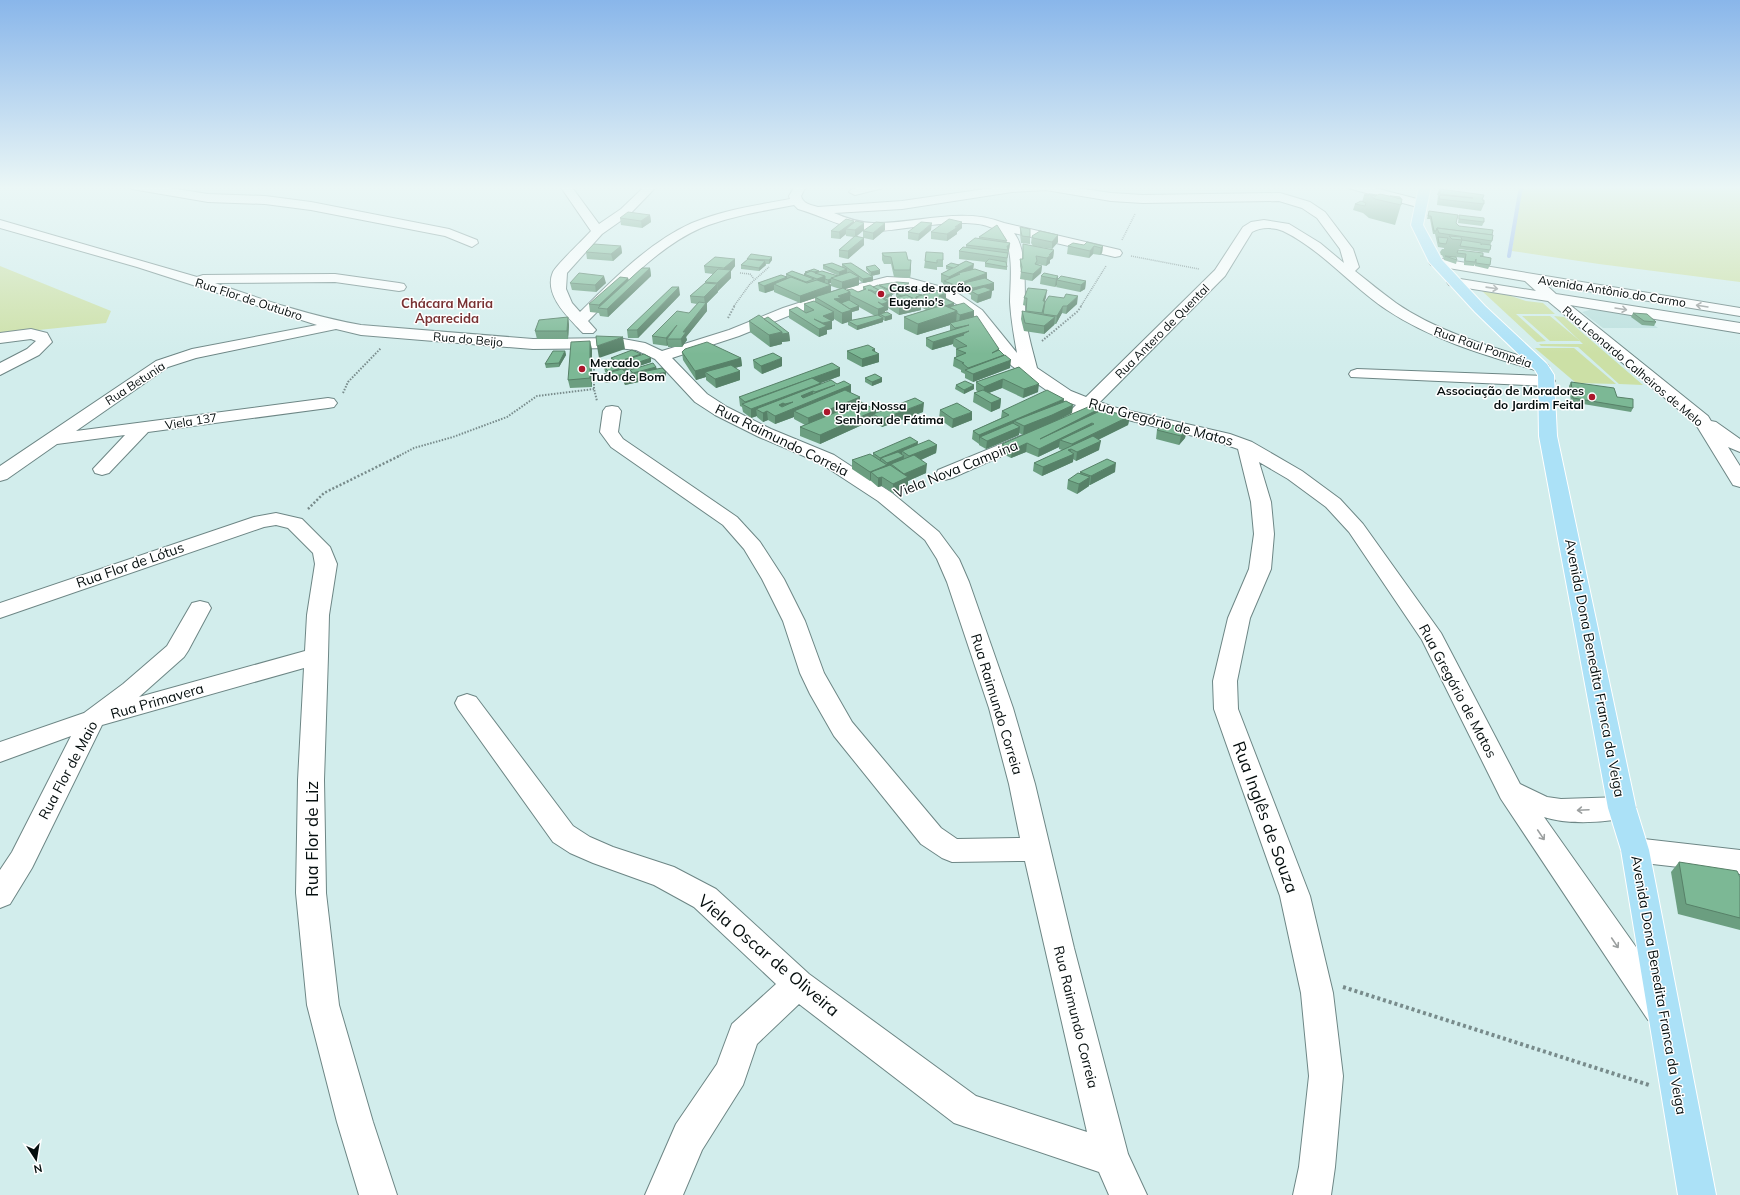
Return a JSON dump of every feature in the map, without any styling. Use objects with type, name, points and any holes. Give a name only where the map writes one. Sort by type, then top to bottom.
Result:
[{"type":"main road","points":[[1426,242],[1436,262],[1544,374]]},
{"type":"main road","name":"Avenida Dona Benedita Franca da Veiga","points":[[1544,374],[1548,436],[1622,808],[1635,850],[1697,1195]]},
{"type":"street","name":"Rua Flor de Outubro","points":[[61,242],[188,279],[308,319],[336,326]]},
{"type":"street","points":[[588,242],[560,272],[557,281],[558,292],[563,302],[597,343]]},
{"type":"street","points":[[579,321],[626,276],[668,242]]},
{"type":"street","points":[[1012,242],[1018,282],[1018,309],[1021,339],[1027,363]]},
{"type":"street","points":[[1067,242],[1115,253]]},
{"type":"street","name":"Rua Antero de Quental","points":[[1089,404],[1220,273],[1240,242]]},
{"type":"street","name":"Rua Antero de Quental","points":[[1307,242],[1347,271]]},
{"type":"street","points":[[1340,242],[1350,258],[1352,267],[1347,271]]},
{"type":"street","name":"Avenida Antônio do Carmo","points":[[1436,262],[1735,311]]},
{"type":"street","name":"Rua Raul Pompéia","points":[[1347,271],[1392,307],[1430,328],[1544,374]]},
{"type":"street","points":[[188,279],[285,277],[335,278],[399,287]]},
{"type":"street","points":[[240,296],[285,277]]},
{"type":"street","name":"Rua Leonardo Calheiros de Melo","points":[[1530,278],[1551,297],[1702,420],[1740,481]]},
{"type":"street","name":"Rua Gregório de Matos","points":[[661,356],[718,338],[828,297],[876,283],[898,281],[933,288],[948,293],[977,312],[1006,351],[1027,363],[1065,395],[1108,411],[1224,438],[1246,446],[1295,475],[1326,499],[1356,528],[1433,638],[1511,792],[1666,1017]]},
{"type":"street","name":"Avenida Antônio do Carmo","points":[[1454,282],[1740,329]]},
{"type":"street","points":[[1735,311],[1740,329]]},
{"type":"street","name":"Rua do Beijo","points":[[336,326],[395,333],[533,344],[597,343],[635,345],[661,356]]},
{"type":"street","name":"Rua Betunia","points":[[0,475],[162,364],[192,354],[336,326]]},
{"type":"street","points":[[0,338],[31,334],[42,336],[44,342],[33,352],[0,370]]},
{"type":"street","name":"Rua Raimundo Correia","points":[[661,356],[701,398],[721,411],[765,433],[804,448],[826,459],[885,498],[932,536],[948,559],[958,582],[1001,708],[1038,849],[1059,948],[1111,1158],[1128,1195]]},
{"type":"street","points":[[1357,374],[1544,374]]},
{"type":"street","name":"Viela 137","points":[[53,439],[141,429],[328,403]]},
{"type":"street","points":[[1063,421],[1089,404]]},
{"type":"street","points":[[612,411],[609,432],[617,443],[730,521],[753,546],[773,579],[794,621],[812,673],[822,694],[843,729],[931,836],[952,850],[1038,849]]},
{"type":"street","points":[[1702,420],[1740,447]]},
{"type":"street","points":[[102,469],[141,429]]},
{"type":"street","name":"Viela Nova Campina","points":[[945,474],[1046,430]]},
{"type":"street","name":"Rua Inglês de Souza","points":[[1246,446],[1261,502],[1264,534],[1260,569],[1239,618],[1225,681],[1226,709],[1295,896],[1317,993],[1326,1076],[1317,1167],[1312,1195]]},
{"type":"street","name":"Rua Flor de Lótus","points":[[0,610],[261,521],[276,519],[295,523]]},
{"type":"street","name":"Rua Flor de Liz","points":[[295,523],[323,551],[326,564],[318,614],[311,780],[311,894],[323,1005],[355,1122],[378,1195]]},
{"type":"street","name":"Rua Flor de Maio","points":[[0,895],[22,860],[93,719],[132,690],[176,651],[200,608]]},
{"type":"street","name":"Rua Primavera","points":[[0,752],[93,719],[316,656]]},
{"type":"street","name":"Viela Oscar de Oliveira","points":[[467,703],[563,834],[585,848],[664,876],[705,898],[798,984],[966,1111],[1111,1158]]},
{"type":"street","points":[[1511,792],[1542,806],[1558,809],[1577,811],[1622,808]]},
{"type":"street","points":[[1635,850],[1740,862]]},
{"type":"street","points":[[664,1195],[689,1137],[731,1074],[744,1035],[798,984]]},
{"type":"path","points":[[1027,363],[1078,311],[1121,242]]},
{"type":"path","points":[[1115,253],[1220,273]]},
{"type":"path","points":[[718,338],[738,297],[754,279],[769,267]]},
{"type":"path","points":[[740,273],[750,274],[754,279]]},
{"type":"path","points":[[328,403],[344,392],[348,382],[357,371],[395,333]]},
{"type":"path","points":[[295,523],[324,493],[414,448],[453,437],[507,417],[537,396],[550,393],[594,389],[597,343]]},
{"type":"path","name":"Viela Nova Campina","points":[[885,498],[945,474]]},
{"type":"path","points":[[1314,978],[1680,1095]]},
{"type":"shaded area","points":[[1593,309],[1645,318],[1658,328],[1603,328],[1582,312]]},
{"type":"green space","points":[[1513,242],[1740,242],[1740,282],[1599,264],[1512,251]]},
{"type":"green space","points":[[0,266],[111,311],[106,323],[0,334]]},
{"type":"green space","points":[[1482,291],[1499,292],[1526,301],[1543,303],[1555,314],[1516,314],[1546,341],[1537,342]]},
{"type":"green space","points":[[1522,316],[1550,316],[1580,341],[1550,341]]},
{"type":"green space","points":[[1554,316],[1564,317],[1643,385],[1619,384],[1578,347],[1541,346],[1539,344],[1583,344]]},
{"type":"green space","points":[[1535,348],[1574,348],[1616,384],[1576,383]]},
{"type":"building","points":[[848,242],[859,242],[848,251],[839,250]]},
{"type":"building","points":[[970,242],[1010,243],[1007,246],[1008,250],[966,245]]},
{"type":"building","points":[[1087,242],[1103,246],[1101,248],[1094,246],[1090,251],[1068,246],[1073,243],[1084,245]]},
{"type":"building","points":[[1439,242],[1447,242],[1446,244]]},
{"type":"building","points":[[1461,242],[1473,242],[1481,243],[1481,245],[1491,245],[1490,250],[1460,246]]},
{"type":"building","points":[[594,244],[621,246],[611,254],[586,252]]},
{"type":"building","points":[[1023,244],[1054,250],[1047,258],[1036,256],[1037,261],[1035,264],[1042,266],[1033,274],[1021,272],[1022,267],[1020,259],[1023,259]]},
{"type":"building","points":[[963,247],[1008,253],[1007,258],[959,251]]},
{"type":"building","points":[[1458,250],[1483,253],[1483,256],[1480,256],[1491,258],[1490,265],[1476,263],[1476,259],[1475,262],[1465,261],[1466,254],[1457,253]]},
{"type":"building","points":[[906,252],[908,260],[911,260],[910,270],[894,270],[891,257],[884,256],[882,253]]},
{"type":"building","points":[[926,252],[943,253],[943,260],[937,260],[937,263],[925,261]]},
{"type":"building","points":[[751,254],[772,257],[769,260],[747,259]]},
{"type":"building","points":[[1445,256],[1456,257],[1457,260]]},
{"type":"building","points":[[715,257],[735,259],[724,268],[704,266]]},
{"type":"building","points":[[748,259],[765,261],[759,268],[741,265]]},
{"type":"building","points":[[989,259],[1006,262],[1007,267],[985,263]]},
{"type":"building","points":[[966,261],[974,264],[949,277],[941,274]]},
{"type":"building","points":[[832,263],[847,269],[839,272],[823,265]]},
{"type":"building","points":[[851,263],[873,277],[863,279],[842,264]]},
{"type":"building","points":[[951,263],[959,265],[954,268],[946,266]]},
{"type":"building","points":[[875,265],[880,270],[871,272],[866,267]]},
{"type":"building","points":[[642,268],[650,268],[607,309],[598,308]]},
{"type":"building","points":[[718,269],[731,270],[717,283],[705,282]]},
{"type":"building","points":[[814,269],[819,271],[811,271],[808,273],[805,272]]},
{"type":"building","points":[[975,269],[987,273],[955,285],[944,281],[960,274],[958,273]]},
{"type":"building","points":[[792,271],[814,279],[806,282],[786,274]]},
{"type":"building","points":[[811,271],[825,276],[817,279],[804,274]]},
{"type":"building","points":[[822,271],[838,276],[828,280],[825,279],[825,276],[815,273]]},
{"type":"building","points":[[850,272],[859,277],[842,282],[831,278]]},
{"type":"building","points":[[579,273],[604,276],[595,285],[570,283]]},
{"type":"building","points":[[1044,273],[1058,276],[1056,279],[1041,276]]},
{"type":"building","points":[[781,275],[787,277],[764,286],[758,283]]},
{"type":"building","points":[[1061,276],[1086,281],[1081,285],[1057,280]]},
{"type":"building","points":[[620,277],[628,278],[599,305],[589,304]]},
{"type":"building","points":[[791,277],[807,283],[817,280],[831,285],[800,296],[774,284]]},
{"type":"building","points":[[985,278],[994,283],[973,288],[964,283]]},
{"type":"building","points":[[897,282],[909,283],[892,291],[879,285]]},
{"type":"building","points":[[705,283],[717,284],[704,297],[690,296]]},
{"type":"building","points":[[870,285],[879,290],[875,292],[868,290],[888,302],[882,304],[878,302],[885,307],[878,309],[850,295],[850,292],[847,290],[852,289],[858,292],[866,289],[863,287]]},
{"type":"building","points":[[878,285],[893,293],[884,296],[879,293],[879,290],[873,287]]},
{"type":"building","points":[[672,287],[679,287],[637,330],[627,330]]},
{"type":"building","points":[[984,287],[992,290],[978,295],[971,291]]},
{"type":"building","points":[[843,288],[850,292],[838,296],[841,298],[834,299],[852,310],[842,313],[815,297]]},
{"type":"building","points":[[910,288],[918,291],[914,293],[922,295],[914,299],[906,295],[902,296],[896,294]]},
{"type":"building","points":[[1028,288],[1047,290],[1043,301],[1045,301],[1042,313],[1026,311],[1027,298],[1024,298]]},
{"type":"building","points":[[939,290],[946,293],[939,296],[954,303],[936,307],[916,297]]},
{"type":"building","points":[[1066,294],[1078,296],[1067,306],[1063,306],[1057,316],[1043,314],[1045,302],[1049,296],[1064,298]]},
{"type":"building","points":[[906,295],[921,302],[899,307],[884,298],[889,297],[892,299]]},
{"type":"building","points":[[849,300],[859,306],[850,309],[841,303]]},
{"type":"building","points":[[814,301],[834,312],[823,316],[832,321],[823,323],[814,319],[827,326],[819,329],[789,310],[797,307],[806,313],[814,310],[804,304]]},
{"type":"building","points":[[699,302],[706,303],[683,332],[686,332],[681,339],[667,339],[677,325],[666,338],[652,336],[677,311],[689,313]]},
{"type":"building","points":[[964,303],[974,311],[960,315],[957,311],[949,307]]},
{"type":"building","points":[[943,305],[957,311],[918,324],[904,317]]},
{"type":"building","points":[[1022,311],[1055,317],[1044,326],[1025,323]]},
{"type":"building","points":[[887,312],[892,315],[885,317],[880,314]]},
{"type":"building","points":[[1633,313],[1647,314],[1656,322],[1644,321]]},
{"type":"building","points":[[759,315],[782,332],[769,335],[749,321]]},
{"type":"building","points":[[878,315],[883,318],[857,326],[848,321]]},
{"type":"building","points":[[977,316],[999,349],[992,353],[999,350],[1004,355],[968,368],[962,363],[964,363],[954,358],[966,353],[956,349],[967,346],[954,338],[964,335],[963,334],[969,331],[933,342],[926,338],[969,325],[955,328],[950,323]]},
{"type":"building","points":[[568,317],[567,331],[535,331],[539,320]]},
{"type":"building","points":[[768,317],[789,333],[782,334],[782,332],[764,319]]},
{"type":"building","points":[[596,336],[623,337],[597,346]]},
{"type":"building","name":"Mercado Tudo de Bom","points":[[590,341],[590,378],[568,380],[571,342]]},
{"type":"building","points":[[707,342],[741,358],[695,371],[682,352],[685,349]]},
{"type":"building","points":[[868,345],[875,349],[872,350],[879,354],[862,359],[847,351]]},
{"type":"building","points":[[632,350],[641,354],[617,362],[611,358]]},
{"type":"building","points":[[553,351],[565,351],[559,363],[545,364]]},
{"type":"building","points":[[773,353],[782,358],[761,366],[753,360]]},
{"type":"building","points":[[644,354],[651,358],[609,372],[604,367]]},
{"type":"building","points":[[1005,355],[1011,360],[973,374],[965,370]]},
{"type":"building","points":[[653,363],[656,367],[633,373],[630,370]]},
{"type":"building","points":[[832,363],[840,368],[745,402],[739,397]]},
{"type":"building","points":[[731,365],[740,371],[715,379],[705,372]]},
{"type":"building","points":[[1019,367],[1039,384],[1024,389],[1003,379],[984,387],[976,382]]},
{"type":"building","points":[[662,368],[666,372],[624,381],[621,376]]},
{"type":"building","points":[[622,369],[627,373],[605,379],[601,375]]},
{"type":"building","points":[[875,374],[882,378],[872,382],[865,378]]},
{"type":"building","points":[[812,378],[821,383],[751,409],[742,404]]},
{"type":"building","points":[[831,380],[837,384],[844,381],[851,385],[775,416],[767,411],[763,413],[756,409]],"holes":[[[835,385],[803,398],[801,396],[813,391],[815,392]],[[793,402],[782,407],[779,405],[783,403]]]},
{"type":"building","points":[[965,381],[974,385],[964,390],[956,385]]},
{"type":"building","name":"Associação de Moradores do Jardim Feital","points":[[1571,382],[1614,388],[1617,397],[1633,399],[1633,408],[1573,398]]},
{"type":"building","points":[[845,390],[860,397],[808,418],[794,411]]},
{"type":"building","points":[[983,390],[1001,399],[991,403],[974,393]]},
{"type":"building","points":[[1047,390],[1064,399],[979,435],[973,431],[1009,415],[1002,411]]},
{"type":"building","points":[[915,398],[924,403],[882,419],[873,414]]},
{"type":"building","points":[[1066,401],[1073,405],[1024,426],[1014,421]]},
{"type":"building","points":[[861,402],[876,410],[820,435],[800,427]]},
{"type":"building","points":[[957,403],[972,412],[953,419],[940,410]]},
{"type":"building","points":[[1088,407],[1099,409],[1040,439],[1102,410],[1130,416],[1072,444],[1060,440],[1094,424],[1092,423],[1039,449],[1027,443],[1012,450],[1002,444]]},
{"type":"building","points":[[1013,423],[1020,427],[987,441],[980,437]]},
{"type":"building","points":[[1164,423],[1187,429],[1181,436],[1157,430]]},
{"type":"building","points":[[1093,436],[1101,441],[1077,452],[1071,449],[1068,450],[1074,454],[1043,467],[1034,463]]},
{"type":"building","points":[[910,437],[918,442],[880,458],[873,453]]},
{"type":"building","points":[[929,440],[937,445],[909,456],[902,451]]},
{"type":"building","points":[[898,452],[904,456],[887,463],[881,458]]},
{"type":"building","points":[[870,454],[887,465],[870,472],[852,460]]},
{"type":"building","points":[[914,455],[927,464],[904,474],[891,464]]},
{"type":"building","points":[[1107,459],[1116,463],[1091,476],[1080,472]]},
{"type":"building","points":[[890,465],[908,477],[893,484],[882,477],[878,478],[871,472]]},
{"type":"building","points":[[1078,473],[1090,477],[1079,484],[1068,480]]},
{"type":"building","points":[[1679,862],[1737,871],[1740,877],[1740,918],[1686,904]]},
{"type":"waterway","points":[[1509,256],[1511,242]]},
{"type":"place","name":"Casa de ração Eugenio's","points":[[881,294]]},
{"type":"place","name":"Mercado Tudo de Bom","points":[[582,369]]},
{"type":"place","name":"Associação de Moradores do Jardim Feital","points":[[1592,397]]},
{"type":"place","name":"Igreja Nossa Senhora de Fátima","points":[[827,412]]},
{"type":"district","name":"Chácara Maria Aparecida","points":[[447,310]]}]
